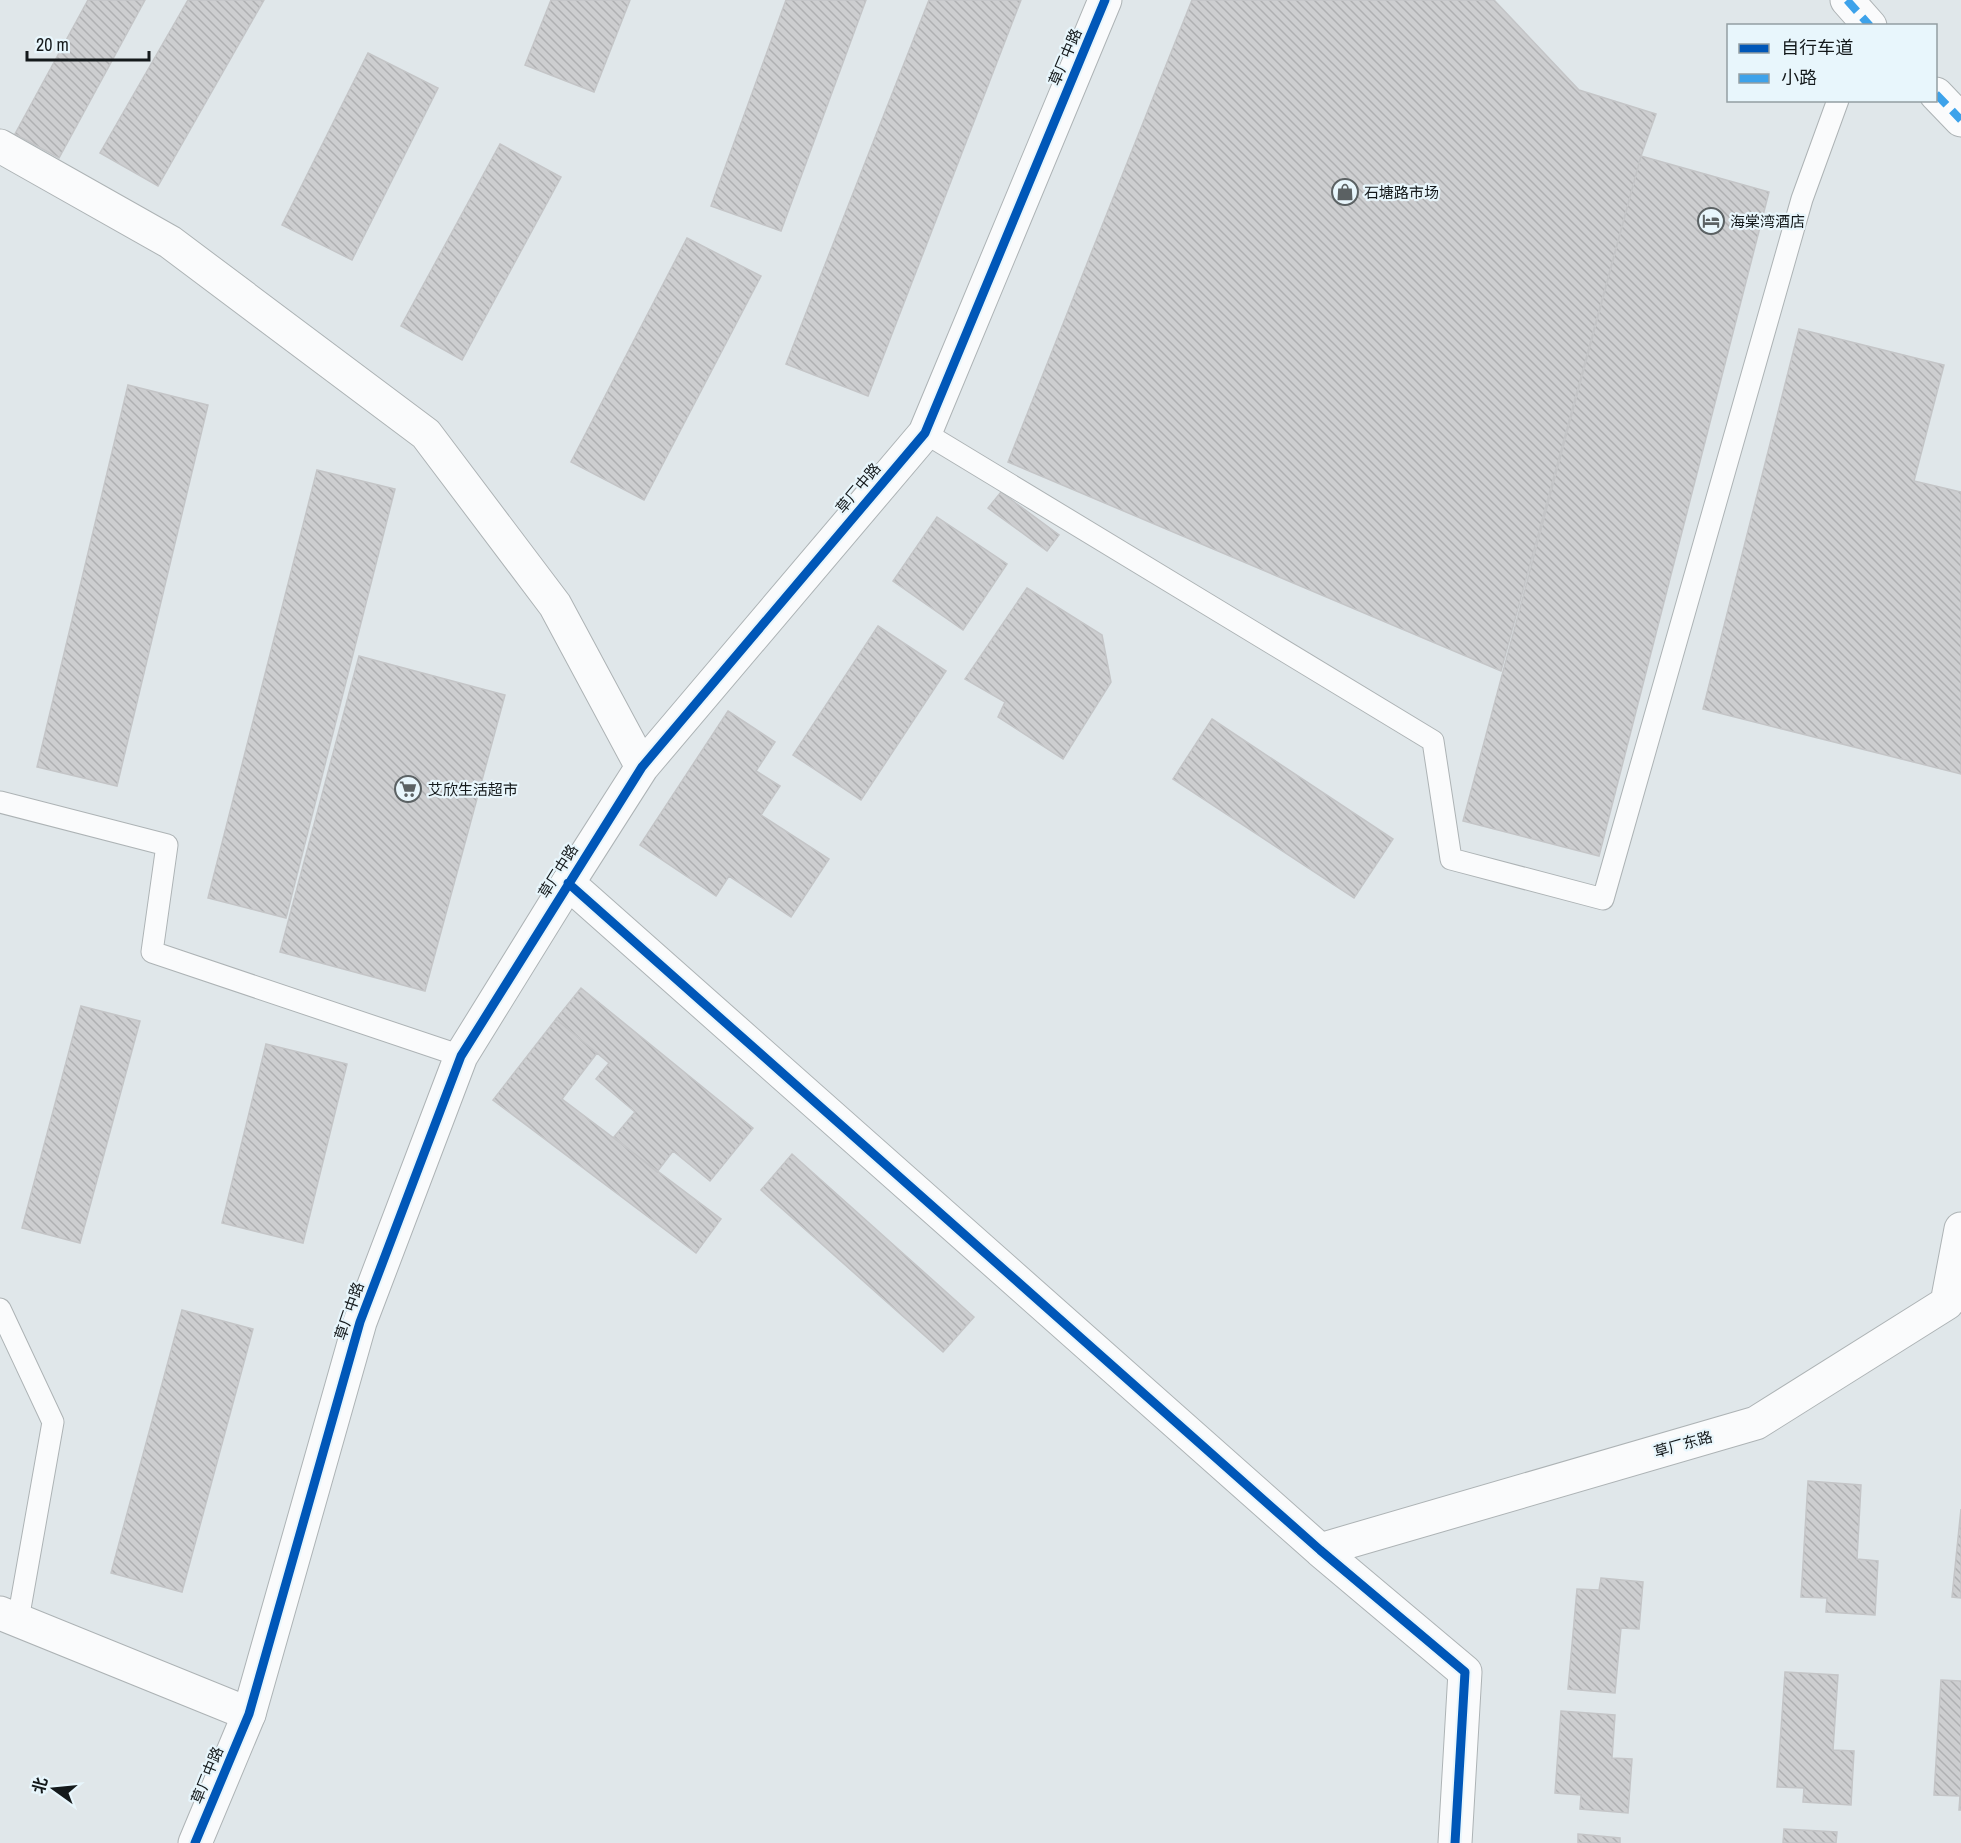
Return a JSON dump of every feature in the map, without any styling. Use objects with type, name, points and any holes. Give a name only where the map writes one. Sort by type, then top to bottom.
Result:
[{"type":"street","name":"草厂中路","points":[[195,1843],[249,1714],[360,1322],[461,1056],[642,767],[925,433],[1105,0]]},
{"type":"street","points":[[1937,96],[1961,120]]},
{"type":"street","points":[[0,146],[170,242],[426,434],[555,605],[642,767]]},
{"type":"street","points":[[568,883],[1320,1550],[1465,1672],[1455,1843]]},
{"type":"street","name":"草厂东路","points":[[1320,1550],[1756,1423],[1947,1304],[1961,1229]]},
{"type":"street","points":[[9,1616],[249,1714]]},
{"type":"lane","points":[[925,433],[1432,741],[1450,859],[1603,898],[1802,199],[1837,102]]},
{"type":"lane","points":[[0,802],[167,845],[152,952],[461,1056]]},
{"type":"lane","points":[[0,1309],[53,1422],[9,1616]]},
{"type":"building","points":[[88,0],[145,0],[59,158],[15,134]]},
{"type":"building","points":[[188,0],[264,0],[158,186],[100,153]]},
{"type":"building","points":[[551,0],[630,0],[594,92],[525,65]]},
{"type":"building","points":[[786,0],[866,0],[781,231],[711,206]]},
{"type":"building","points":[[929,0],[1021,0],[868,396],[786,364]]},
{"type":"building","points":[[1192,0],[1494,0],[1579,90],[1656,114],[1641,156],[1501,671],[1008,462]]},
{"type":"building","points":[[368,53],[438,88],[352,260],[282,225]]},
{"type":"building","points":[[500,144],[561,177],[462,360],[401,326]]},
{"type":"building","points":[[1641,156],[1769,192],[1599,856],[1463,821]]},
{"type":"building","points":[[687,238],[761,276],[644,500],[571,462]]},
{"type":"building","points":[[1799,329],[1944,365],[1914,481],[1961,492],[1961,774],[1703,709]]},
{"type":"building","points":[[128,385],[208,405],[117,786],[37,767]]},
{"type":"building","points":[[317,470],[395,489],[286,918],[208,898]]},
{"type":"building","points":[[1001,492],[1059,535],[1047,551],[988,508]]},
{"type":"building","points":[[937,517],[1007,564],[963,630],[893,581]]},
{"type":"building","points":[[1027,588],[1102,635],[1111,682],[1063,759],[998,717],[1005,702],[965,679]]},
{"type":"building","points":[[878,626],[946,671],[861,800],[793,755]]},
{"type":"building","points":[[359,656],[505,695],[425,991],[280,952]]},
{"type":"building","points":[[728,711],[775,742],[756,771],[780,786],[761,815],[829,859],[791,917],[729,876],[716,896],[640,845]]},
{"type":"building","points":[[1212,719],[1393,839],[1354,898],[1173,779]]},
{"type":"building","points":[[581,988],[753,1128],[710,1181],[673,1151],[657,1172],[614,1137],[635,1112],[596,1079],[609,1063],[556,1019]]},
{"type":"building","points":[[81,1006],[140,1021],[80,1243],[22,1228]]},
{"type":"building","points":[[556,1019],[597,1053],[562,1099],[721,1219],[696,1253],[493,1100]]},
{"type":"building","points":[[266,1044],[347,1064],[303,1243],[222,1223]]},
{"type":"building","points":[[792,1154],[974,1317],[943,1352],[761,1190]]},
{"type":"building","points":[[182,1310],[253,1329],[182,1592],[111,1573]]},
{"type":"building","points":[[1808,1481],[1861,1485],[1857,1559],[1878,1561],[1875,1615],[1826,1612],[1827,1598],[1801,1597]]},
{"type":"building","points":[[1961,1509],[1961,1598],[1952,1597]]},
{"type":"building","points":[[1601,1578],[1643,1582],[1639,1629],[1621,1628],[1615,1693],[1568,1689],[1577,1589],[1599,1590]]},
{"type":"building","points":[[1785,1672],[1838,1675],[1833,1750],[1854,1751],[1851,1805],[1803,1802],[1804,1788],[1777,1787]]},
{"type":"building","points":[[1941,1680],[1961,1681],[1961,1810],[1959,1810],[1960,1796],[1934,1795]]},
{"type":"building","points":[[1561,1711],[1615,1715],[1612,1758],[1632,1759],[1628,1813],[1580,1809],[1581,1795],[1555,1793]]},
{"type":"building","points":[[1784,1829],[1837,1832],[1836,1843],[1783,1843]]},
{"type":"building","points":[[1578,1834],[1620,1838],[1620,1843],[1578,1843]]},
{"type":"marked path","points":[[1847,0],[1868,24]]},
{"type":"marked path","points":[[1937,95],[1961,120]]},
{"type":"cycle path","points":[[195,1843],[249,1714],[360,1322],[461,1056],[642,767],[925,433],[1105,0]]},
{"type":"cycle path","points":[[568,883],[1320,1550],[1465,1672],[1455,1843]]},
{"type":"place","name":"石塘路市场","points":[[1345,192]]},
{"type":"place","name":"海棠湾酒店","points":[[1711,221]]},
{"type":"place","name":"艾欣生活超市","points":[[408,789]]}]
